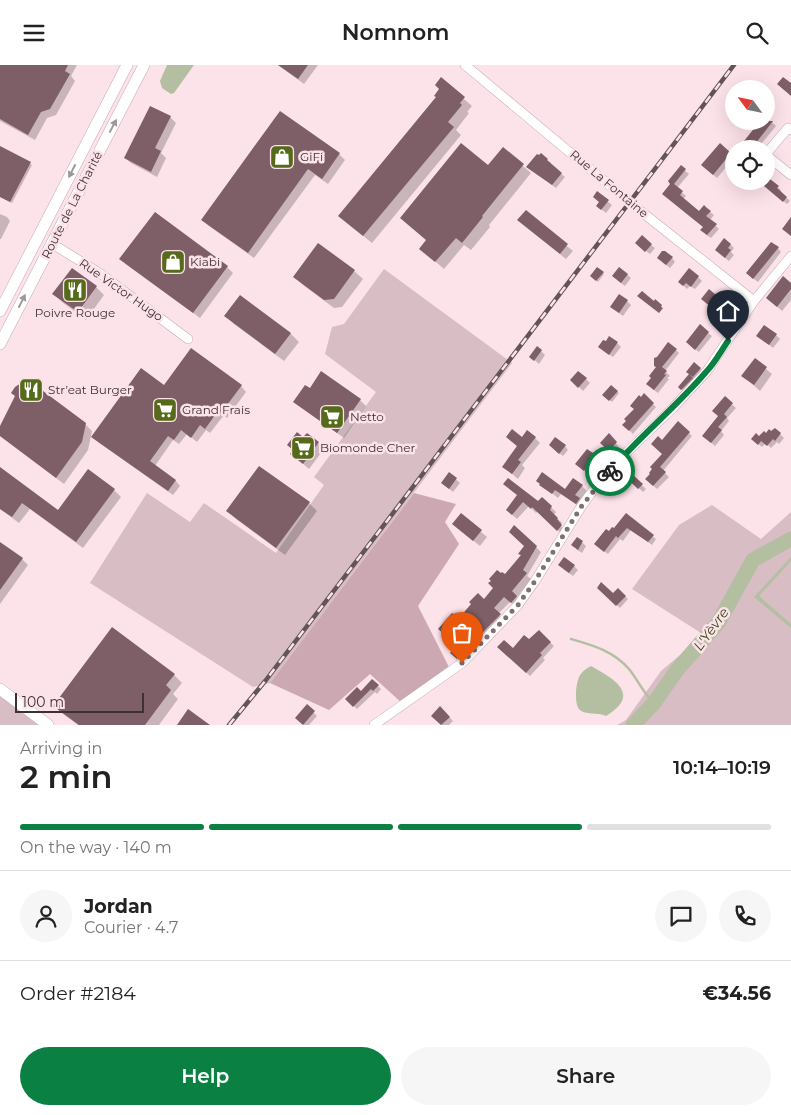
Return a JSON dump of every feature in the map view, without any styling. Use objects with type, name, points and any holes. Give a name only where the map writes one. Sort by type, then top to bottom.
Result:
[{"type":"main road","name":"Route de La Charité","points":[[0,311],[127,65]]},
{"type":"main road","name":"Route de La Charité","points":[[0,345],[144,65]]},
{"type":"main road","points":[[0,689],[48,725]]},
{"type":"street","name":"Rue La Fontaine","points":[[465,65],[633,205],[754,301]]},
{"type":"street","points":[[775,143],[788,128],[791,130]]},
{"type":"street","points":[[775,162],[791,175]]},
{"type":"street","name":"Rue Victor Hugo","points":[[52,243],[100,274],[188,339]]},
{"type":"street","points":[[374,725],[462,663],[518,605],[594,489],[624,455],[708,371],[754,301],[791,255]]},
{"type":"shaded area","points":[[167,65],[194,65],[174,93],[171,94],[162,88],[160,81]]},
{"type":"shaded area","points":[[384,269],[512,363],[270,683],[253,687],[90,583],[147,493],[190,522],[204,503],[276,553],[324,485],[314,477],[376,392],[325,354],[332,327],[344,324]]},
{"type":"shaded area","points":[[414,493],[456,504],[445,522],[459,544],[418,606],[451,671],[403,704],[370,674],[329,710],[270,683]]},
{"type":"shaded area","points":[[712,505],[761,539],[791,512],[791,725],[617,725],[626,720],[661,671],[693,644],[701,633],[632,589],[679,525]]},
{"type":"shaded area","points":[[791,557],[791,561],[759,596],[791,624],[791,628],[754,597]]},
{"type":"shaded area","points":[[591,666],[615,682],[621,688],[623,694],[622,701],[617,708],[606,716],[582,712],[578,708],[576,700],[577,683],[583,671]]},
{"type":"shaded area","points":[[0,693],[43,725],[0,725]]},
{"type":"building","points":[[0,65],[68,65],[65,71],[70,74],[50,109],[41,112],[28,135],[0,119]]},
{"type":"building","points":[[278,65],[308,65],[298,79]]},
{"type":"building","points":[[441,77],[465,97],[460,103],[462,105],[448,122],[454,127],[363,236],[338,216],[436,97],[434,96],[439,89],[435,85]]},
{"type":"building","points":[[783,77],[791,83],[791,96],[777,84]]},
{"type":"building","points":[[150,106],[171,116],[155,148],[161,151],[151,172],[124,158]]},
{"type":"building","points":[[280,111],[340,153],[322,179],[308,169],[248,253],[201,220]]},
{"type":"building","points":[[753,130],[766,130],[758,140],[745,140]]},
{"type":"building","points":[[461,143],[488,165],[503,147],[524,164],[462,243],[456,238],[435,262],[419,249],[426,240],[400,218]]},
{"type":"building","points":[[720,143],[725,148],[725,160],[713,175],[701,165]]},
{"type":"building","points":[[0,146],[31,162],[10,202],[0,197]]},
{"type":"building","points":[[541,153],[562,173],[552,185],[526,167],[537,154]]},
{"type":"building","points":[[681,165],[686,169],[674,184],[683,191],[680,195],[699,211],[704,205],[711,211],[706,216],[717,224],[707,235],[700,230],[703,227],[662,194],[670,184],[668,181]]},
{"type":"building","points":[[775,183],[779,186],[777,188],[787,197],[783,202],[769,190],[775,190]]},
{"type":"building","points":[[597,191],[609,200],[601,210],[596,206],[599,202],[593,197]]},
{"type":"building","points":[[526,210],[568,244],[560,254],[517,220]]},
{"type":"building","name":"Kiabi","points":[[155,212],[228,266],[193,313],[119,259]]},
{"type":"building","points":[[791,217],[791,236],[782,229]]},
{"type":"building","points":[[642,235],[652,244],[645,252],[635,243]]},
{"type":"building","points":[[724,238],[731,244],[728,248],[731,250],[725,258],[715,250]]},
{"type":"building","points":[[771,242],[779,247],[753,279],[746,273]]},
{"type":"building","points":[[318,243],[355,270],[334,299],[324,300],[293,277]]},
{"type":"building","points":[[662,251],[673,257],[666,265],[657,258]]},
{"type":"building","points":[[597,267],[604,272],[596,281],[590,276]]},
{"type":"building","points":[[619,267],[628,274],[621,283],[612,276]]},
{"type":"building","name":"Poivre Rouge","points":[[72,268],[97,286],[78,312],[52,294]]},
{"type":"building","points":[[689,268],[699,276],[691,287],[686,283],[683,286],[678,282]]},
{"type":"building","points":[[783,276],[791,283],[791,289],[777,307],[766,298]]},
{"type":"building","points":[[709,289],[729,306],[721,315],[701,299]]},
{"type":"building","points":[[642,291],[662,305],[661,307],[663,308],[659,313],[637,296]]},
{"type":"building","points":[[619,294],[628,300],[619,313],[610,307]]},
{"type":"building","points":[[240,295],[291,333],[275,354],[224,316]]},
{"type":"building","points":[[700,324],[709,332],[695,350],[686,342]]},
{"type":"building","points":[[764,325],[777,334],[769,345],[756,336]]},
{"type":"building","points":[[609,336],[618,342],[609,355],[598,347]]},
{"type":"building","points":[[668,342],[677,349],[662,367],[667,371],[664,374],[666,375],[654,390],[646,384],[656,367],[654,366],[654,358],[657,357]]},
{"type":"building","points":[[537,346],[542,350],[534,361],[529,357]]},
{"type":"building","points":[[191,348],[242,385],[221,413],[218,411],[205,429],[200,425],[191,438],[181,430],[174,440],[168,436],[150,461],[176,480],[168,491],[91,437],[141,368],[164,385]]},
{"type":"building","points":[[755,358],[767,367],[754,385],[741,376]]},
{"type":"building","points":[[694,362],[701,368],[693,377],[686,372]]},
{"type":"building","name":"Netto","points":[[321,371],[361,399],[337,433],[293,402],[305,385],[310,388]]},
{"type":"building","points":[[578,371],[587,378],[578,388],[570,380]]},
{"type":"building","points":[[689,374],[693,378],[681,390],[678,387]]},
{"type":"building","points":[[27,379],[86,423],[82,442],[56,478],[0,436],[0,426],[15,396],[11,393],[15,387]]},
{"type":"building","points":[[611,385],[618,391],[609,401],[602,395]]},
{"type":"building","points":[[644,393],[654,403],[629,431],[622,425],[626,421],[624,419],[634,409],[630,406],[639,395],[641,397]]},
{"type":"building","points":[[725,396],[733,403],[724,414],[727,417],[718,427],[722,430],[711,443],[702,436],[718,416],[712,411]]},
{"type":"building","points":[[678,421],[690,432],[660,467],[666,472],[653,486],[645,479],[650,474],[652,469],[650,467],[662,454],[651,444],[658,436],[662,440]]},
{"type":"building","points":[[775,428],[781,433],[775,441],[773,439],[767,446],[761,441],[758,445],[751,439],[756,433],[759,436],[764,431],[766,433],[769,429],[771,431]]},
{"type":"building","points":[[512,429],[522,437],[527,430],[536,437],[518,460],[521,462],[512,474],[502,467],[517,446],[506,437]]},
{"type":"building","name":"Biomonde Cher","points":[[297,432],[303,437],[307,433],[319,442],[303,464],[290,454],[293,450],[287,445]]},
{"type":"building","points":[[609,433],[617,442],[609,451],[600,443]]},
{"type":"building","points":[[555,437],[566,445],[559,454],[549,445]]},
{"type":"building","points":[[587,449],[596,455],[584,471],[575,464]]},
{"type":"building","points":[[259,466],[310,502],[276,548],[226,511]]},
{"type":"building","points":[[623,466],[643,484],[638,489],[619,471]]},
{"type":"building","points":[[0,467],[58,510],[88,469],[115,489],[76,542],[22,503],[12,517],[0,509]]},
{"type":"building","points":[[449,472],[457,478],[449,489],[441,483]]},
{"type":"building","points":[[542,472],[565,489],[573,478],[583,485],[575,495],[580,498],[576,504],[555,490],[552,494],[539,485],[536,481]]},
{"type":"building","points":[[508,478],[538,501],[542,497],[552,506],[550,510],[562,525],[557,531],[532,507],[531,509],[523,502],[512,515],[506,510],[517,495],[503,484]]},
{"type":"building","points":[[461,513],[482,530],[473,541],[452,524]]},
{"type":"building","points":[[626,513],[654,535],[648,542],[627,528],[618,538],[616,536],[604,552],[594,544],[606,529],[609,531],[612,527],[614,528]]},
{"type":"building","points":[[514,525],[537,546],[523,570],[527,573],[512,591],[517,596],[511,603],[504,597],[494,608],[501,614],[480,635],[460,617],[471,604],[469,602],[478,593],[484,599],[493,588],[488,583],[497,570],[505,574],[521,555],[518,554],[524,546],[509,532]]},
{"type":"building","points":[[577,537],[583,541],[578,550],[571,545]]},
{"type":"building","points":[[0,542],[23,558],[0,590]]},
{"type":"building","points":[[564,557],[575,565],[569,573],[558,565]]},
{"type":"building","points":[[601,582],[613,593],[618,588],[626,596],[616,606],[597,588]]},
{"type":"building","points":[[452,613],[460,620],[445,635],[438,629]]},
{"type":"building","points":[[112,627],[175,674],[166,685],[171,690],[145,725],[79,725],[53,706]]},
{"type":"building","points":[[539,630],[551,642],[540,653],[542,655],[526,673],[497,647],[504,640],[513,648],[524,635],[529,639]]},
{"type":"building","points":[[457,645],[464,652],[457,659],[450,653]]},
{"type":"building","points":[[372,679],[379,685],[373,691],[371,689],[353,707],[345,699],[357,687],[361,691]]},
{"type":"building","points":[[307,704],[315,711],[303,725],[295,718]]},
{"type":"building","points":[[440,706],[450,717],[441,725],[431,716]]},
{"type":"building","points":[[188,709],[210,725],[177,725]]},
{"type":"waterway","name":"L'Yèvre","points":[[633,725],[654,703],[677,670],[718,623],[753,560],[791,539]]},
{"type":"waterway","points":[[571,639],[595,646],[617,658],[629,669],[654,703]]},
{"type":"railway","points":[[229,725],[266,680],[734,65]]},
{"type":"way so far","points":[[462,663],[518,605],[581,507],[610,471]]},
{"type":"place","name":"GiFi","points":[[282,157]]},
{"type":"place","name":"Kiabi","points":[[173,262]]},
{"type":"place","name":"Poivre Rouge","points":[[75,290]]},
{"type":"place","name":"Str’eat Burger","points":[[31,390]]},
{"type":"place","name":"Grand Frais","points":[[165,410]]},
{"type":"place","name":"Netto","points":[[332,417]]},
{"type":"place","name":"Biomonde Cher","points":[[303,448]]},
{"type":"route","points":[[610,471],[708,371],[728,341]]}]
